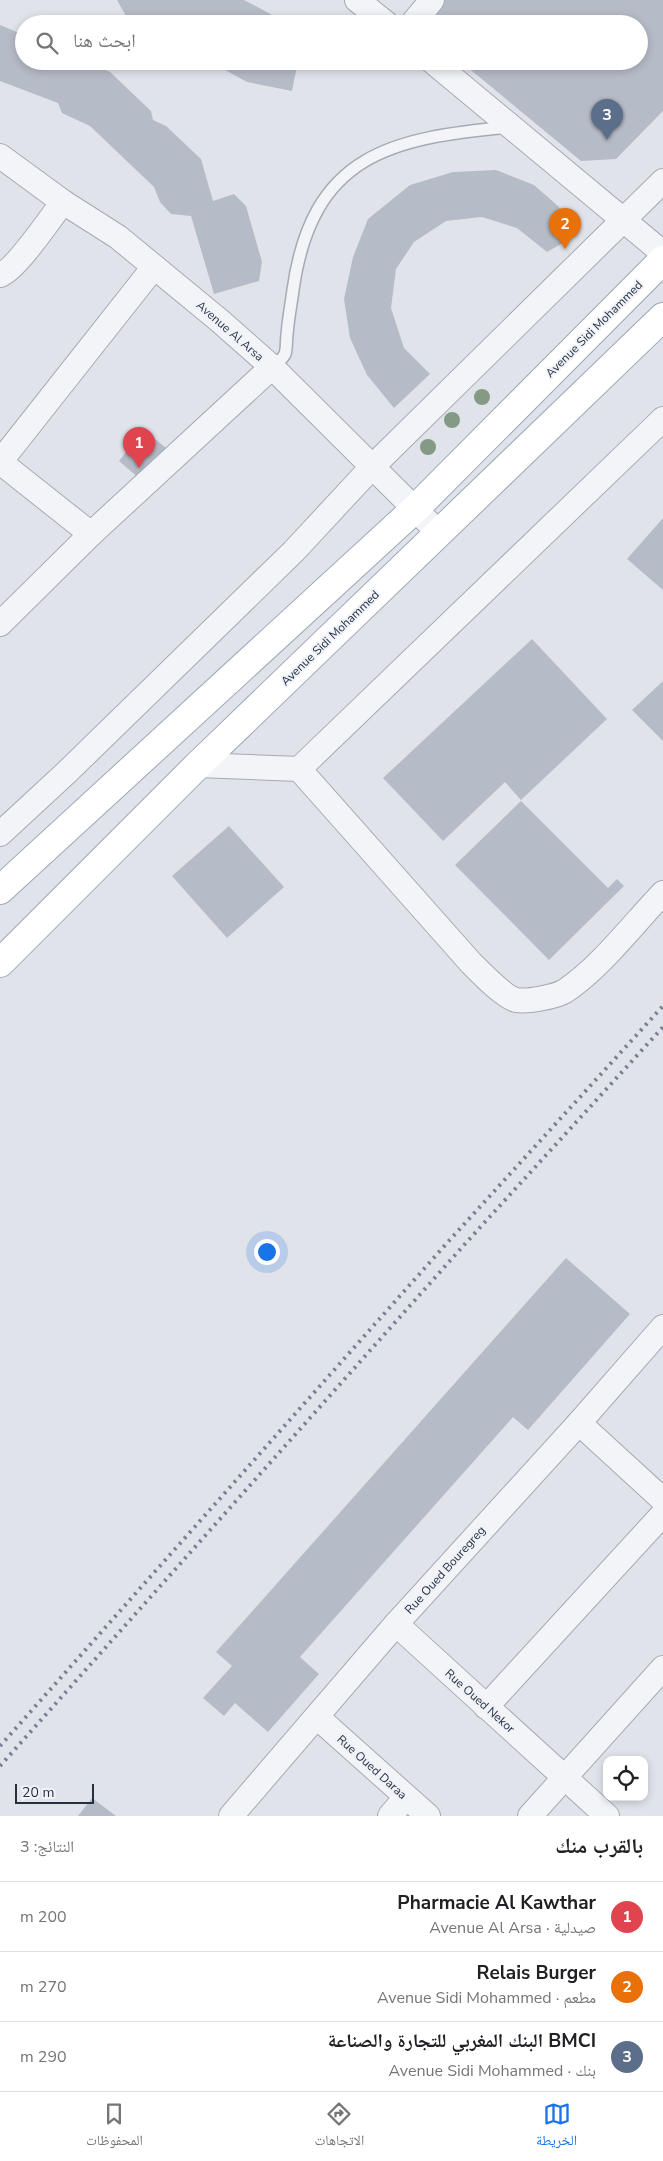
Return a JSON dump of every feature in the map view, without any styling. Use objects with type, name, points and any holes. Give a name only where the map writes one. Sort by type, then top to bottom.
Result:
[{"type":"main road","name":"Avenue Sidi Mohammed","points":[[0,890],[415,509],[663,260]]},
{"type":"main road","name":"Avenue Sidi Mohammed","points":[[0,963],[198,765],[663,317]]},
{"type":"street","points":[[357,0],[376,15]]},
{"type":"street","points":[[420,15],[432,0]]},
{"type":"street","points":[[443,70],[663,253]]},
{"type":"street","name":"Avenue Al Arsa","points":[[0,156],[63,202],[118,237],[220,321],[272,367],[439,533]]},
{"type":"street","points":[[0,834],[66,774],[294,551],[372,467],[663,181]]},
{"type":"street","points":[[0,275],[5,273],[19,258],[63,202]]},
{"type":"street","points":[[91,534],[0,462],[154,267]]},
{"type":"street","points":[[0,624],[91,534],[272,367]]},
{"type":"street","points":[[299,769],[663,419]]},
{"type":"street","points":[[198,765],[299,769],[472,963],[491,983],[516,1000],[544,998],[563,992],[599,961],[663,893]]},
{"type":"street","name":"Rue Oued Bouregreg","points":[[231,1816],[396,1624],[579,1423],[663,1327]]},
{"type":"street","points":[[579,1423],[663,1500]]},
{"type":"street","points":[[486,1707],[663,1514]]},
{"type":"street","name":"Rue Oued Nekor","points":[[396,1624],[607,1816]]},
{"type":"street","points":[[530,1816],[661,1674]]},
{"type":"street","name":"Rue Oued Daraa","points":[[317,1717],[428,1816]]},
{"type":"street","points":[[390,1816],[406,1797]]},
{"type":"lane","points":[[272,367],[285,354],[294,280],[306,232],[320,204],[338,182],[359,164],[388,149],[442,134],[512,127]]},
{"type":"building","points":[[117,0],[244,0],[272,15],[125,15]]},
{"type":"building","points":[[444,0],[663,0],[663,111],[616,159],[581,161],[471,70],[648,70],[648,15],[432,15]]},
{"type":"building","points":[[0,25],[15,31],[15,70],[105,70],[110,72],[151,111],[153,120],[166,126],[201,159],[213,201],[234,194],[246,206],[262,262],[259,281],[214,294],[191,216],[171,214],[160,202],[154,187],[90,126],[62,113],[58,103],[0,81]]},
{"type":"building","points":[[225,70],[296,70],[292,91],[247,82]]},
{"type":"building","points":[[496,170],[534,185],[558,206],[577,235],[547,252],[517,228],[482,217],[446,221],[414,242],[396,269],[391,308],[404,348],[430,374],[394,408],[367,375],[350,338],[344,299],[353,257],[368,219],[410,185],[453,172]]},
{"type":"building","points":[[144,430],[166,448],[140,479],[119,461]]},
{"type":"building","points":[[663,518],[663,590],[627,559]]},
{"type":"building","points":[[532,639],[607,719],[521,800],[505,782],[443,841],[383,778]]},
{"type":"building","points":[[663,681],[663,741],[632,710]]},
{"type":"building","points":[[521,801],[608,888],[617,879],[624,886],[549,960],[455,865]]},
{"type":"building","points":[[229,826],[284,887],[227,938],[172,876]]},
{"type":"building","points":[[566,1258],[630,1314],[528,1430],[513,1417],[300,1657],[319,1674],[268,1732],[235,1703],[224,1716],[203,1698],[232,1666],[216,1652]]},
{"type":"building","points":[[92,1798],[116,1816],[78,1816]]},
{"type":"railway","points":[[0,1746],[447,1243],[663,1006]]},
{"type":"railway","points":[[0,1766],[464,1245],[663,1027]]},
{"type":"place","name":"BMCI البنك المغربي للتجارة والصناعة","points":[[607,140]]},
{"type":"place","name":"Relais Burger","points":[[565,249]]},
{"type":"place","name":"Pharmacie Al Kawthar","points":[[139,468]]}]
